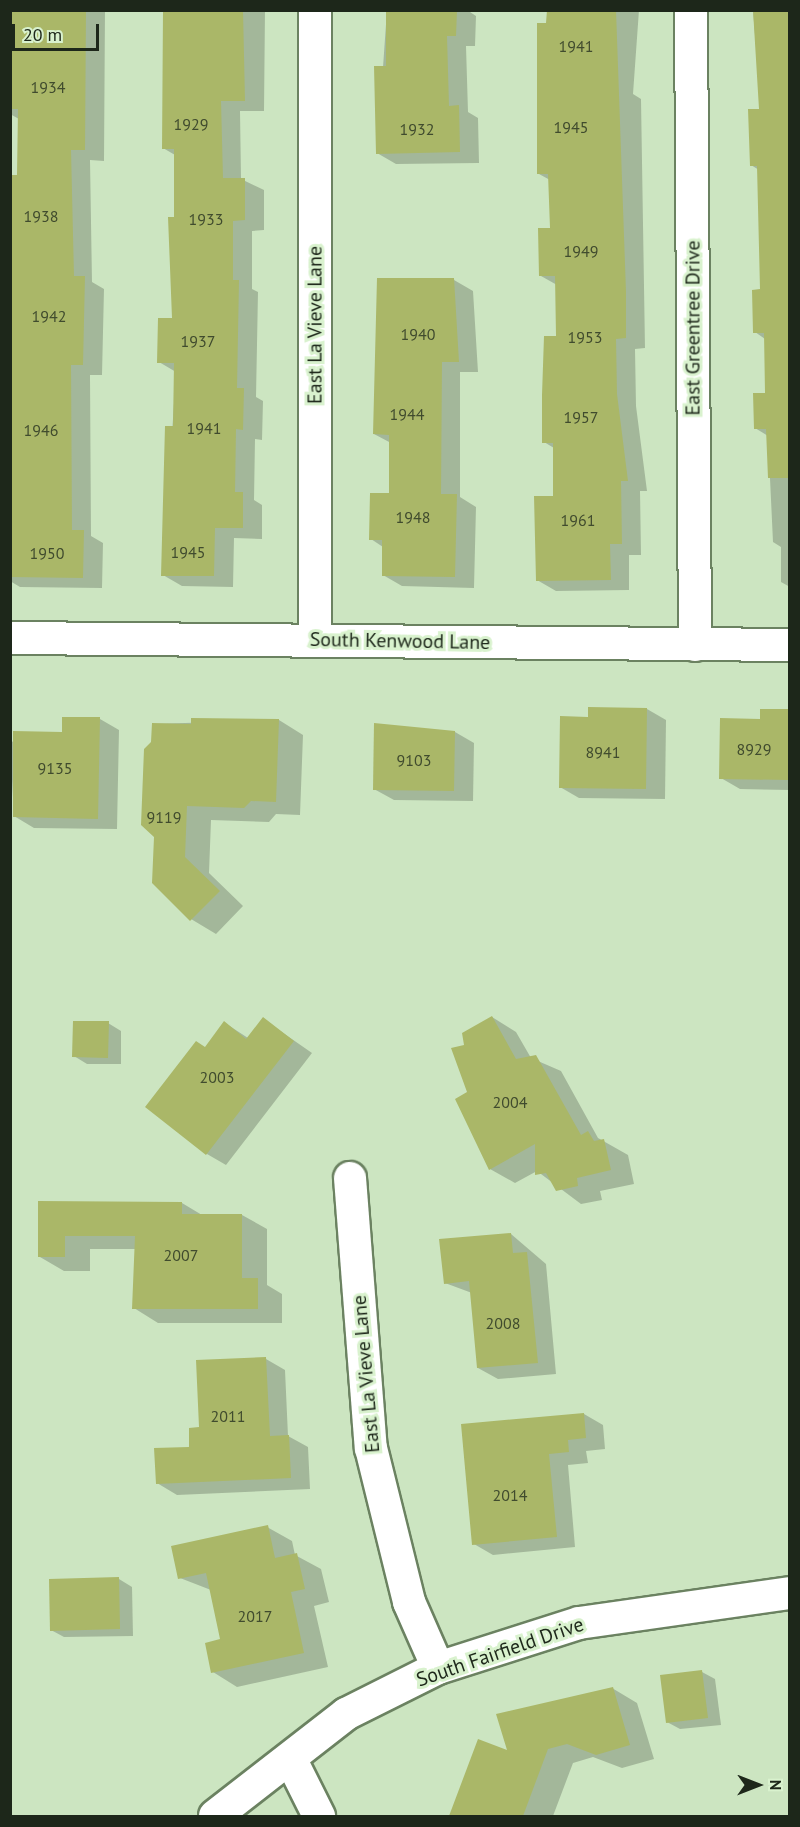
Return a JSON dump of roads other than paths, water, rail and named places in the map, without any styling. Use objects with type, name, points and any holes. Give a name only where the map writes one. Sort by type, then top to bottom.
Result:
[{"type":"street","name":"East La Vieve Lane","points":[[315,10],[315,639]]},
{"type":"street","name":"East Greentree Drive","points":[[690,10],[695,645]]},
{"type":"street","name":"South Kenwood Lane","points":[[10,638],[789,645]]},
{"type":"street","name":"East La Vieve Lane","points":[[350,1178],[371,1448],[409,1602],[438,1668]]},
{"type":"street","name":"South Fairfield Drive","points":[[214,1816],[291,1760],[346,1714],[438,1668],[579,1623],[789,1593]]},
{"type":"street","points":[[291,1760],[319,1816]]}]
